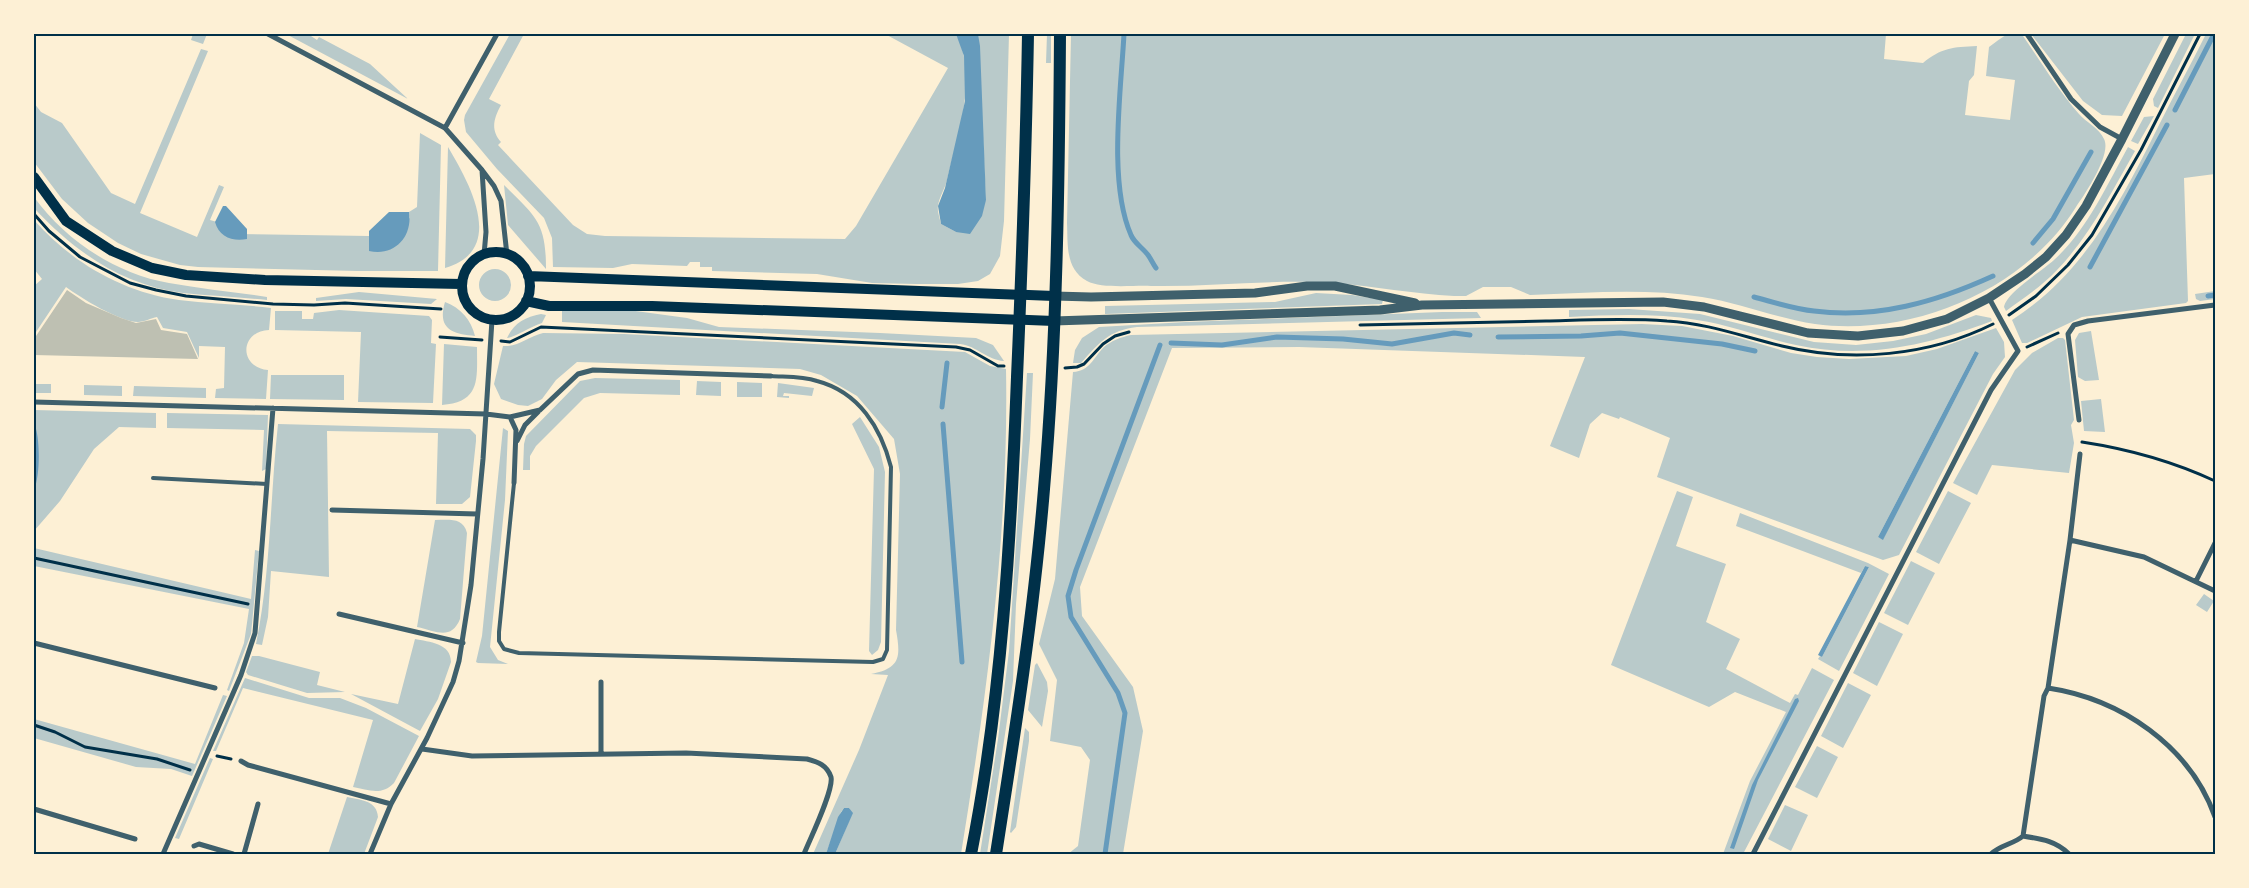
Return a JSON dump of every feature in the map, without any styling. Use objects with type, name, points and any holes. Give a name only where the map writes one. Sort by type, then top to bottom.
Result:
[{"type":"main road","points":[[971,854],[993,714],[1011,524],[1021,294],[1028,34]]},
{"type":"main road","points":[[996,854],[1026,642],[1043,499],[1054,321],[1060,34]]},
{"type":"main road","points":[[34,177],[66,221],[112,251],[152,268],[186,275],[265,280],[462,284]]},
{"type":"main road","points":[[500,253],[507,255],[516,260],[528,276],[529,293],[526,301],[520,310],[512,316],[492,320],[480,316],[470,308],[463,297],[462,284],[468,266],[484,254],[500,253]]},
{"type":"main road","points":[[528,276],[1054,296]]},
{"type":"main road","points":[[526,301],[549,306],[662,306],[1054,321]]},
{"type":"street","points":[[268,34],[445,128],[482,170],[501,201],[507,255]]},
{"type":"street","points":[[445,128],[497,34]]},
{"type":"street","points":[[2027,34],[2072,98],[2100,127],[2122,139]]},
{"type":"street","points":[[1054,321],[1380,310],[1422,304],[1663,302],[1704,307],[1808,333],[1858,336],[1903,331],[1947,319],[1989,298],[2046,257],[2066,235],[2086,206],[2175,34]]},
{"type":"street","points":[[482,170],[486,232],[484,254]]},
{"type":"street","points":[[1054,296],[1092,297],[1254,293],[1307,286],[1335,286],[1422,304]]},
{"type":"street","points":[[1754,854],[1991,390],[2018,351],[1989,298]]},
{"type":"street","points":[[2079,420],[2068,334],[2074,325],[2088,321],[2215,306]]},
{"type":"street","points":[[370,854],[391,804],[422,749],[452,682],[463,643],[486,414],[492,320]]},
{"type":"street","points":[[515,448],[518,437],[525,426],[578,374],[593,370],[771,376]]},
{"type":"street","points":[[34,402],[486,414],[510,417],[540,410]]},
{"type":"street","points":[[163,854],[248,660],[255,633],[259,606],[273,408]]},
{"type":"street","points":[[510,417],[516,430],[514,484]]},
{"type":"street","points":[[2023,836],[2044,696],[2048,688],[2070,540],[2080,454]]},
{"type":"street","points":[[332,510],[477,514]]},
{"type":"street","points":[[2070,540],[2144,557],[2215,592]]},
{"type":"street","points":[[2196,581],[2215,544]]},
{"type":"street","points":[[339,614],[463,643]]},
{"type":"street","points":[[34,643],[215,688]]},
{"type":"street","points":[[601,682],[601,754]]},
{"type":"street","points":[[2048,688],[2073,693],[2104,703],[2150,730],[2184,762],[2201,786],[2215,817]]},
{"type":"street","points":[[422,749],[472,756],[686,753],[808,759],[819,762],[826,768],[831,778],[830,791],[804,854]]},
{"type":"street","points":[[241,761],[248,765],[391,804]]},
{"type":"street","points":[[244,854],[258,804]]},
{"type":"street","points":[[34,809],[134,838]]},
{"type":"street","points":[[1991,854],[2023,836],[2050,841],[2061,846],[2069,854]]},
{"type":"street","points":[[194,846],[199,844],[233,854]]},
{"type":"lane","points":[[514,484],[499,632],[500,641],[504,649],[519,653],[873,662],[883,659],[887,650],[891,467],[885,443],[875,424],[858,405],[840,391],[818,381],[771,376]]},
{"type":"lane","points":[[153,478],[267,484]]},
{"type":"path","points":[[1356,325],[1571,320],[1670,321],[1701,325],[1812,352],[1857,355],[1902,352],[1931,347],[2001,320]]},
{"type":"path","points":[[440,337],[510,342],[540,327],[647,331],[956,347],[970,350],[998,366],[1018,366]]},
{"type":"path","points":[[1051,367],[1077,368],[1084,364],[1103,344],[1115,336],[1130,332]]},
{"type":"path","points":[[2018,351],[2056,333],[2068,334]]},
{"type":"path","points":[[2082,442],[2120,448],[2156,458],[2215,481]]},
{"type":"path","points":[[34,558],[259,606]]},
{"type":"path","points":[[34,725],[55,732],[85,747],[157,759],[198,773]]},
{"type":"path","points":[[206,754],[241,761]]},
{"type":"shaded area","points":[[193,34],[207,34],[203,44],[191,40]]},
{"type":"shaded area","points":[[286,34],[308,34],[317,40],[319,37],[370,64],[408,99]]},
{"type":"shaded area","points":[[510,34],[524,34],[489,99],[501,105],[494,124],[495,133],[501,142],[498,145],[573,225],[587,234],[605,236],[845,239],[856,226],[948,68],[885,34],[956,34],[963,51],[966,69],[964,107],[947,180],[938,208],[941,224],[956,232],[986,200],[978,34],[1009,34],[1004,221],[1000,256],[990,274],[978,281],[958,284],[872,283],[817,274],[712,271],[712,267],[700,267],[700,262],[690,262],[687,266],[632,264],[613,268],[553,267],[552,238],[544,218],[497,169],[466,132],[465,115]]},
{"type":"shaded area","points":[[1047,34],[1051,34],[1051,63],[1046,63]]},
{"type":"shaded area","points":[[1071,34],[1886,34],[1884,59],[1923,63],[1936,54],[1948,49],[1977,46],[1974,75],[1969,81],[1965,115],[2010,120],[2015,80],[1986,76],[1989,47],[2009,34],[2018,34],[2023,36],[2071,105],[2102,135],[2105,146],[2101,164],[2080,201],[2054,237],[2027,263],[1996,284],[1962,302],[1926,315],[1889,323],[1852,326],[1815,324],[1730,303],[1681,294],[1616,292],[1530,295],[1511,287],[1483,287],[1466,296],[1454,296],[1348,284],[1310,282],[1174,286],[1101,285],[1087,281],[1080,276],[1071,263],[1068,247]]},
{"type":"shaded area","points":[[2031,34],[2165,34],[2122,116],[2102,115],[2083,101]]},
{"type":"shaded area","points":[[2186,34],[2195,34],[2158,108],[2154,106],[2153,99]]},
{"type":"shaded area","points":[[2206,34],[2215,34],[2215,174],[2184,178],[2188,301],[2186,303],[2082,317],[2027,343],[2022,343],[2012,320],[2038,301],[2060,280],[2081,258],[2099,233],[2130,181]]},
{"type":"shaded area","points":[[201,49],[208,51],[140,213],[197,237],[219,185],[224,187],[210,220],[217,222],[235,234],[369,236],[369,250],[410,218],[409,212],[417,207],[420,133],[441,145],[438,271],[357,271],[180,265],[141,254],[118,243],[88,223],[62,199],[34,162],[34,103],[41,112],[62,123],[111,193],[135,204]]},
{"type":"shaded area","points":[[2154,116],[2138,144],[2131,141],[2144,117]]},
{"type":"shaded area","points":[[448,147],[466,179],[473,197],[478,215],[479,232],[475,247],[464,259],[445,268]]},
{"type":"shaded area","points":[[2128,147],[2135,151],[2100,213],[2080,243],[2051,276],[2033,292],[2006,311],[2004,307],[2011,295],[2054,260],[2077,235],[2096,206]]},
{"type":"shaded area","points":[[504,185],[537,221],[544,241],[546,269],[508,225]]},
{"type":"shaded area","points":[[34,197],[47,213],[76,241],[93,253],[130,272],[169,283],[267,297],[267,300],[183,293],[140,283],[101,264],[66,239],[34,208]]},
{"type":"shaded area","points":[[34,220],[64,249],[81,262],[99,273],[138,290],[179,300],[271,308],[269,330],[252,336],[246,349],[251,363],[268,370],[266,399],[215,398],[216,389],[224,388],[225,347],[199,346],[199,358],[187,332],[163,328],[157,317],[138,322],[121,318],[91,303],[66,287],[34,335],[34,286],[42,279],[34,269]]},
{"type":"shaded area","points":[[495,269],[507,273],[511,285],[507,297],[495,301],[483,297],[479,285],[483,273]]},
{"type":"shaded area","points":[[2215,291],[2215,299],[2200,301],[2196,299],[2195,294]]},
{"type":"shaded area","points":[[359,292],[437,299],[431,304],[346,299],[316,301],[316,298]]},
{"type":"shaded area","points":[[1316,293],[1352,295],[1383,300],[1382,304],[1105,314],[1105,306],[1275,302]]},
{"type":"shaded area","points":[[562,301],[687,318],[719,327],[976,338],[993,345],[1004,361],[992,358],[972,347],[960,344],[562,322]]},
{"type":"shaded area","points":[[445,302],[464,315],[471,325],[475,336],[459,334],[448,328],[443,318]]},
{"type":"shaded area","points":[[1629,309],[1700,314],[1814,342],[1856,345],[1893,341],[1926,334],[1976,315],[1991,318],[1992,321],[1944,337],[1896,348],[1847,351],[1796,345],[1710,322],[1665,316],[1569,317],[1569,310]]},
{"type":"shaded area","points":[[339,310],[429,316],[432,320],[431,343],[436,344],[433,403],[358,402],[361,332],[275,330],[275,311],[302,311],[302,319],[313,319],[314,313]]},
{"type":"shaded area","points":[[1477,312],[1481,318],[1137,327],[1119,331],[1099,343],[1081,363],[1073,363],[1075,350],[1082,338],[1099,327]]},
{"type":"shaded area","points":[[541,314],[546,315],[542,323],[507,338],[513,328],[521,322]]},
{"type":"shaded area","points":[[1642,324],[1682,326],[1733,336],[1791,353],[1849,359],[1906,356],[1937,349],[1996,328],[2004,342],[2005,357],[1993,374],[1899,555],[1883,560],[1657,477],[1670,438],[1620,417],[1619,419],[1602,413],[1590,424],[1579,458],[1550,446],[1585,357],[1299,347],[1172,348],[1080,587],[1082,616],[1133,687],[1143,731],[1123,854],[1068,854],[1078,846],[1090,760],[1081,747],[1050,741],[1057,680],[1039,644],[1055,579],[1073,372],[1087,367],[1104,347],[1110,343],[1131,335]],"holes":[[[1975,351],[1979,353],[1883,539],[1878,537]]]},
{"type":"shaded area","points":[[2091,331],[2099,380],[2085,381],[2078,377],[2075,340],[2079,333]]},
{"type":"shaded area","points":[[543,333],[624,334],[965,352],[990,366],[1006,369],[1004,491],[1000,552],[987,673],[961,854],[835,854],[852,814],[849,808],[844,808],[826,854],[813,854],[859,750],[888,675],[871,674],[888,669],[893,665],[898,655],[896,630],[900,474],[894,439],[857,396],[821,375],[800,369],[577,362],[556,380],[542,399],[528,406],[518,405],[501,399],[494,384],[503,346],[513,345]]},
{"type":"shaded area","points":[[2058,338],[2065,340],[2074,420],[2071,425],[2074,443],[2069,473],[1992,465],[1977,495],[1953,483],[2015,370],[2032,353]]},
{"type":"shaded area","points":[[444,344],[477,347],[477,369],[474,387],[470,394],[455,403],[442,405]]},
{"type":"shaded area","points":[[1027,373],[1033,373],[1030,439],[1016,604],[1013,681],[987,854],[980,854],[998,739],[1009,651]]},
{"type":"shaded area","points":[[271,375],[344,375],[344,400],[270,399]]},
{"type":"shaded area","points":[[595,378],[680,380],[680,395],[600,393],[584,398],[536,446],[530,456],[530,470],[523,470],[526,436],[580,381]]},
{"type":"shaded area","points":[[697,381],[721,382],[721,396],[696,395]]},
{"type":"shaded area","points":[[737,382],[762,383],[762,397],[737,397]]},
{"type":"shaded area","points":[[778,383],[814,388],[812,396],[784,393],[783,396],[789,396],[789,398],[777,397]]},
{"type":"shaded area","points":[[34,384],[51,384],[51,393],[34,393]]},
{"type":"shaded area","points":[[84,385],[122,386],[122,396],[84,395]]},
{"type":"shaded area","points":[[134,386],[206,388],[206,398],[133,396]]},
{"type":"shaded area","points":[[2101,399],[2105,432],[2084,431],[2081,401]]},
{"type":"shaded area","points":[[34,410],[156,413],[156,428],[119,427],[94,449],[60,501],[34,531]]},
{"type":"shaded area","points":[[167,413],[268,415],[266,469],[262,471],[264,430],[167,428]]},
{"type":"shaded area","points":[[860,417],[879,447],[885,472],[881,642],[878,650],[872,655],[869,651],[874,469],[852,424]]},
{"type":"shaded area","points":[[278,424],[470,429],[476,435],[476,441],[470,497],[462,504],[436,504],[438,433],[327,431],[329,577],[271,571],[268,617],[262,645],[256,644],[265,589]]},
{"type":"shaded area","points":[[503,428],[508,431],[505,500],[490,647],[498,660],[508,664],[478,663],[476,662],[482,636]]},
{"type":"shaded area","points":[[1677,491],[1693,497],[1676,546],[1726,564],[1706,622],[1740,639],[1726,669],[1790,703],[1795,694],[1798,695],[1812,668],[1834,680],[1743,854],[1723,854],[1750,781],[1786,712],[1735,692],[1709,707],[1611,665]]},
{"type":"shaded area","points":[[1948,491],[1971,503],[1939,564],[1916,552]]},
{"type":"shaded area","points":[[1740,513],[1868,563],[1889,574],[1839,671],[1818,659],[1820,656],[1822,657],[1869,567],[1865,566],[1861,573],[1736,526]]},
{"type":"shaded area","points":[[435,520],[455,520],[462,524],[467,533],[460,619],[452,630],[442,633],[417,627]]},
{"type":"shaded area","points":[[34,548],[251,599],[255,550],[259,551],[251,634],[229,691],[227,690],[244,643],[249,609],[34,566]]},
{"type":"shaded area","points":[[1911,561],[1935,573],[1908,625],[1884,613]]},
{"type":"shaded area","points":[[2204,594],[2214,601],[2207,612],[2196,605]]},
{"type":"shaded area","points":[[1879,622],[1903,634],[1877,686],[1853,673]]},
{"type":"shaded area","points":[[415,639],[438,644],[443,647],[450,656],[451,662],[438,699],[420,731],[351,694],[398,704]]},
{"type":"shaded area","points":[[252,656],[259,656],[320,672],[317,685],[345,692],[307,693],[248,675],[246,672]]},
{"type":"shaded area","points":[[1037,663],[1047,682],[1048,691],[1042,727],[1028,710],[1035,665]]},
{"type":"shaded area","points":[[245,678],[309,698],[340,698],[366,708],[419,736],[394,783],[389,787],[385,790],[375,791],[353,787],[373,720],[243,688],[216,751],[213,751]]},
{"type":"shaded area","points":[[1848,683],[1871,695],[1843,748],[1821,736]]},
{"type":"shaded area","points":[[223,695],[227,696],[192,776],[171,769],[136,767],[34,738],[34,719],[195,764]]},
{"type":"shaded area","points":[[1025,728],[1029,732],[1029,741],[1016,827],[1011,833],[1010,832]]},
{"type":"shaded area","points":[[1817,746],[1838,757],[1817,798],[1795,787]]},
{"type":"shaded area","points":[[210,758],[213,759],[179,839],[175,838]]},
{"type":"shaded area","points":[[347,797],[371,804],[375,807],[378,817],[364,854],[328,854]]},
{"type":"shaded area","points":[[1785,805],[1808,815],[1791,851],[1768,839]]},
{"type":"water","points":[[956,34],[978,34],[980,46],[986,200],[982,216],[970,234],[956,232],[941,224],[938,206],[945,188],[965,101],[964,56]]},
{"type":"water","points":[[223,206],[226,206],[247,229],[247,239],[237,240],[227,237],[217,227],[215,222]]},
{"type":"water","points":[[389,212],[409,212],[408,229],[405,237],[394,248],[378,252],[369,251],[369,231]]},
{"type":"water","points":[[1975,351],[1979,353],[1883,540],[1878,537]]},
{"type":"water","points":[[34,428],[37,435],[39,460],[34,490]]},
{"type":"water","points":[[1865,566],[1869,567],[1822,657],[1818,655]]},
{"type":"water","points":[[1798,698],[1799,701],[1758,780],[1734,849],[1730,848],[1752,785],[1795,699]]},
{"type":"water","points":[[844,808],[849,808],[853,813],[835,854],[826,854],[838,817]]},
{"type":"building","points":[[67,290],[86,303],[121,318],[136,323],[156,319],[161,330],[187,334],[198,359],[34,355],[34,339]]},
{"type":"waterway","points":[[1124,34],[1118,136],[1120,190],[1124,214],[1131,235],[1156,268]]},
{"type":"waterway","points":[[2175,110],[2214,34]]},
{"type":"waterway","points":[[2090,267],[2167,125]]},
{"type":"waterway","points":[[2033,243],[2053,219],[2091,152]]},
{"type":"waterway","points":[[1754,297],[1806,310],[1861,313],[1928,301],[1993,276]]},
{"type":"waterway","points":[[2208,296],[2215,295]]},
{"type":"waterway","points":[[1171,343],[1222,345],[1277,337],[1343,339],[1392,344],[1454,333],[1470,335]]},
{"type":"waterway","points":[[1498,337],[1581,336],[1620,333],[1722,344],[1755,351]]},
{"type":"waterway","points":[[1105,854],[1125,713],[1118,693],[1071,617],[1068,596],[1160,345]]},
{"type":"waterway","points":[[942,407],[947,363]]},
{"type":"waterway","points":[[943,424],[962,662]]}]
